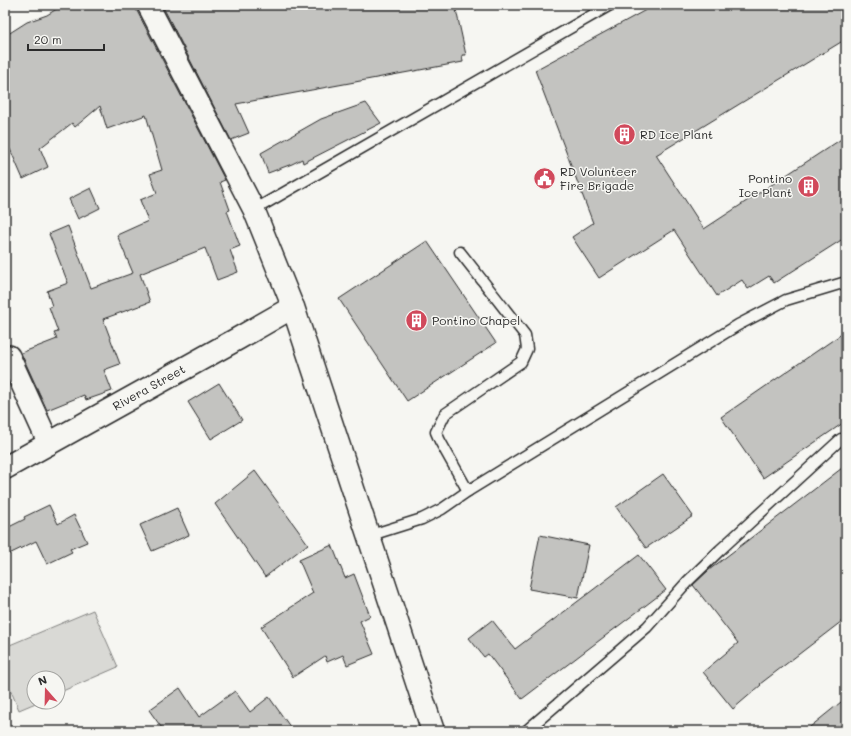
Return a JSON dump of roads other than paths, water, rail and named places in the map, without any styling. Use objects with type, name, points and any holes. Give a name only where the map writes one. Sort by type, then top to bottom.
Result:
[{"type":"street","points":[[148,5],[254,210],[293,307],[429,729]]},
{"type":"street","name":"Rivera Street","points":[[5,468],[293,307]]},
{"type":"street","points":[[9,356],[49,444]]},
{"type":"lane","points":[[254,210],[610,5]]},
{"type":"lane","points":[[460,252],[525,335],[526,349],[521,362],[446,414],[436,432],[468,491]]},
{"type":"lane","points":[[368,536],[422,520],[442,509],[468,491],[738,325],[786,300],[846,282]]},
{"type":"lane","points":[[526,731],[647,627],[687,582],[714,555],[841,439]]},
{"type":"place","name":"RD Ice Plant","points":[[625,135]]},
{"type":"place","name":"RD Volunteer Fire Brigade","points":[[544,179]]},
{"type":"place","name":"Pontino Ice Plant","points":[[808,186]]},
{"type":"place","name":"Pontino Chapel","points":[[417,321]]}]
